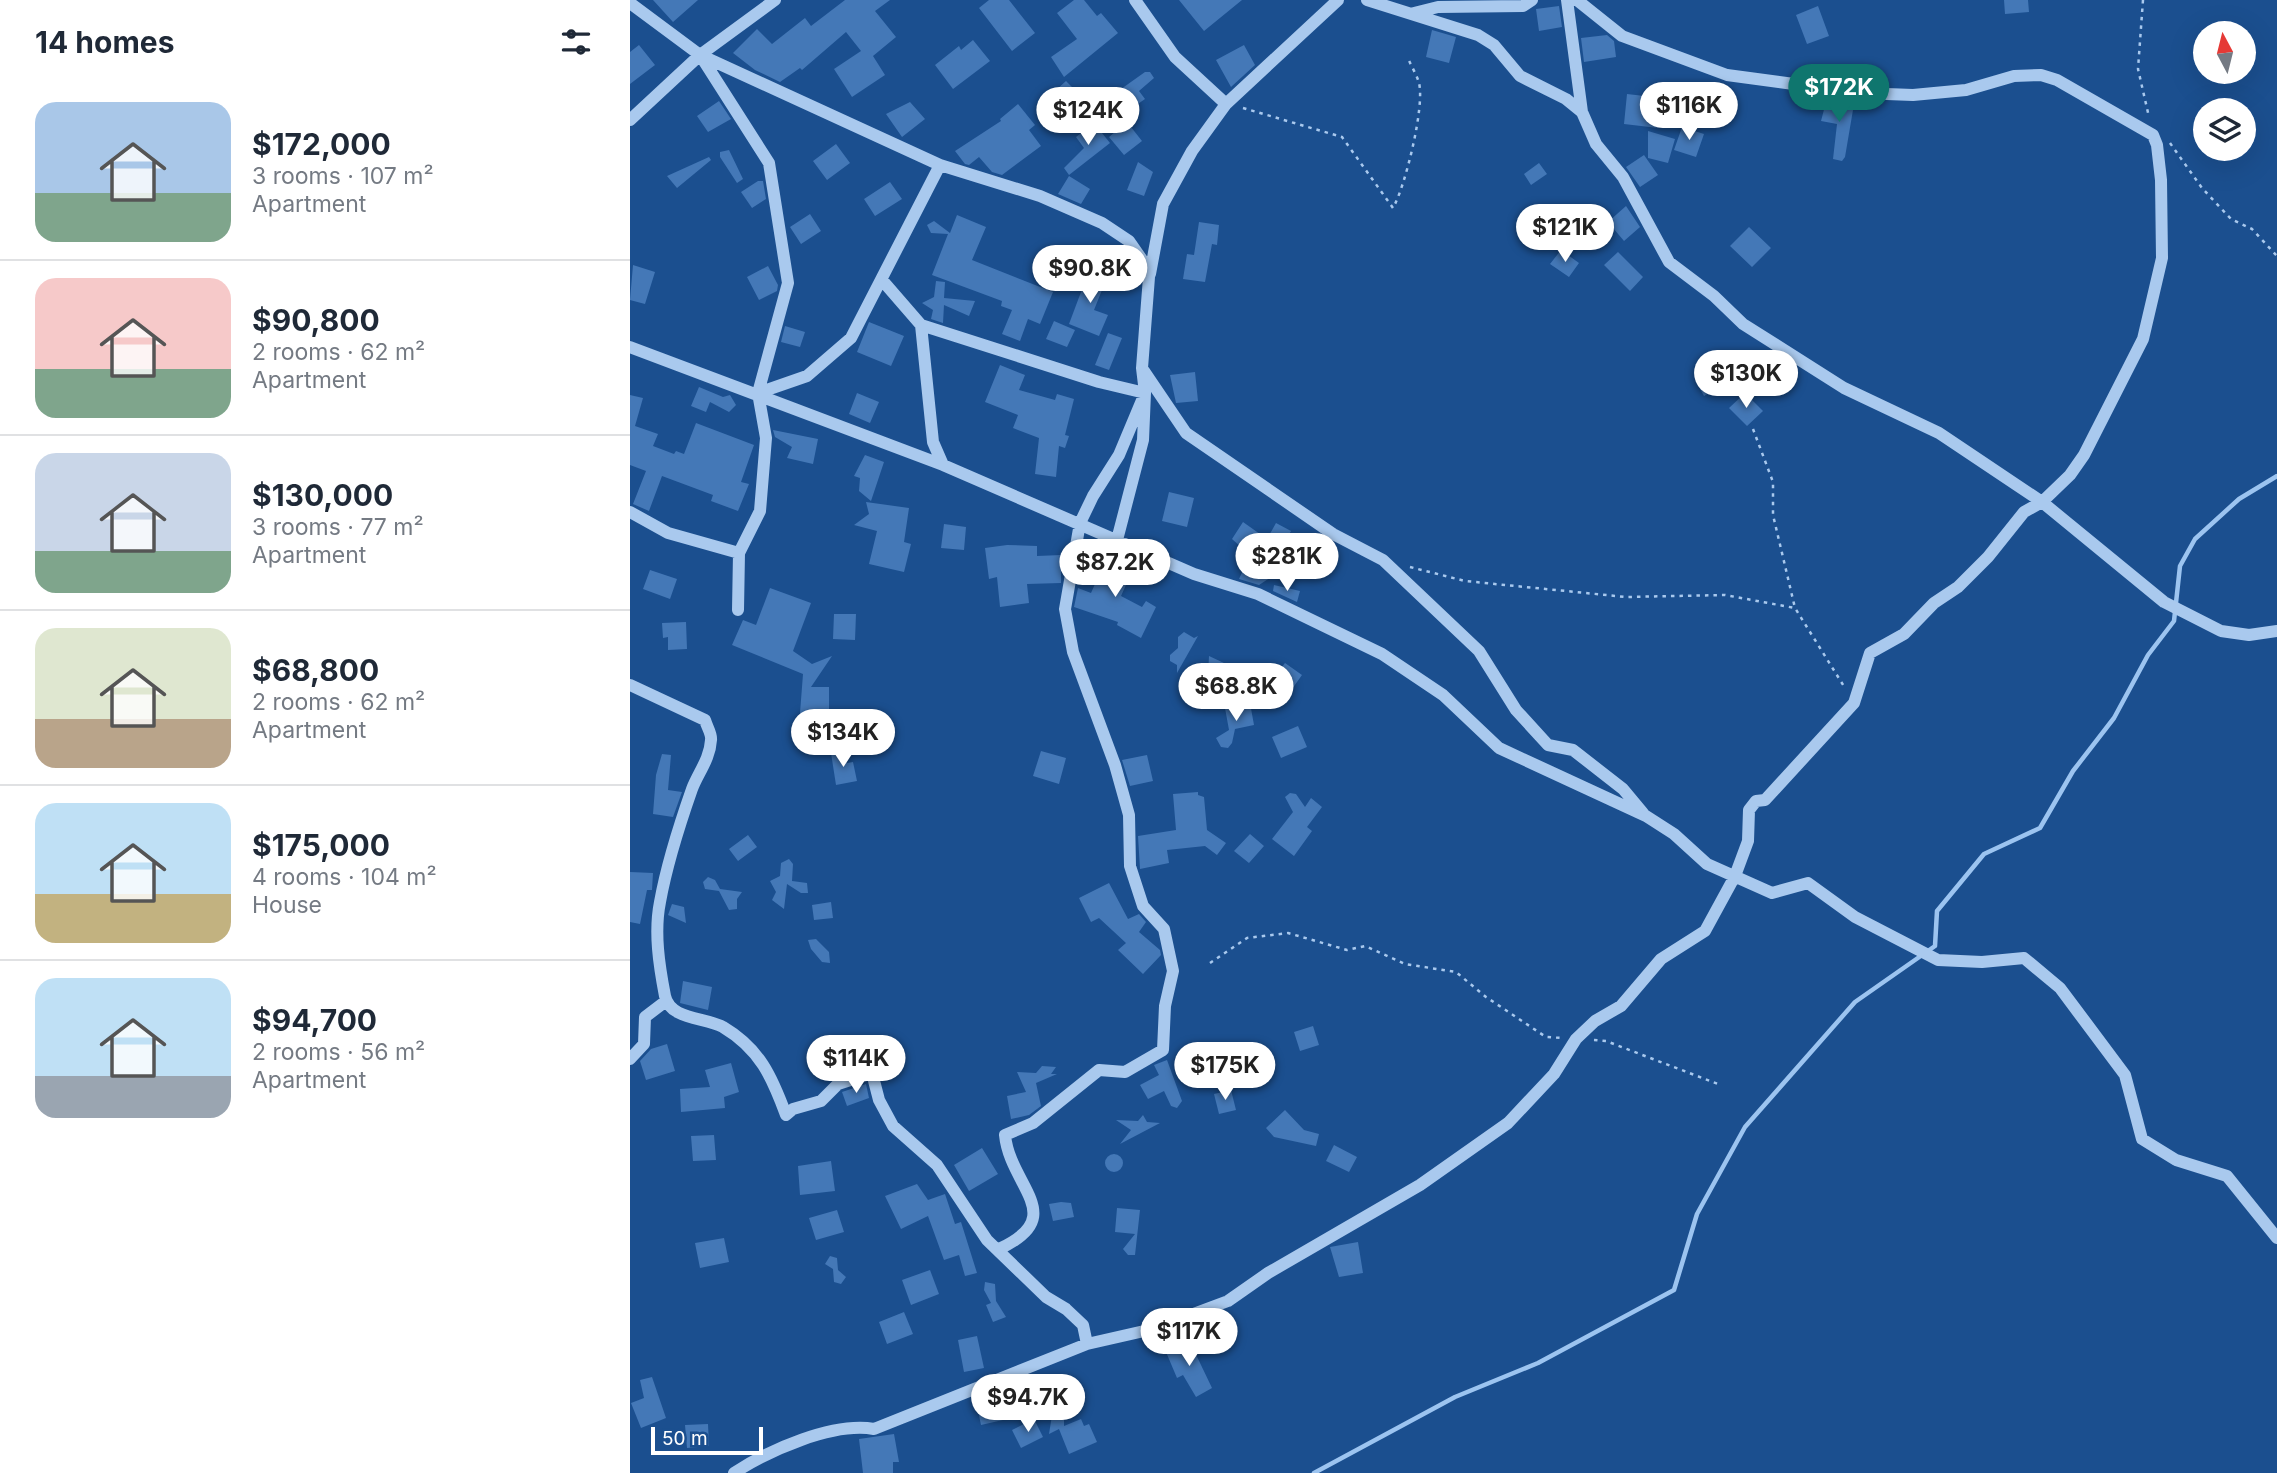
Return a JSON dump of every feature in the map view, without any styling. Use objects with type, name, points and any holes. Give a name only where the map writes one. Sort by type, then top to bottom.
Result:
[{"type":"street","points":[[630,120],[701,55],[775,0]]},
{"type":"street","points":[[1135,0],[1175,57],[1226,104]]},
{"type":"street","points":[[1117,540],[1143,440],[1145,393],[1142,368],[1149,278],[1163,204],[1192,150],[1226,104],[1338,0]]},
{"type":"street","points":[[1367,0],[1486,40],[1494,45],[1520,76],[1566,99],[1582,112]]},
{"type":"street","points":[[1413,14],[1441,4],[1523,6],[1532,0]]},
{"type":"street","points":[[1567,0],[1582,112],[1596,144],[1623,177],[1646,216],[1660,248],[1677,270],[1714,296],[1744,324],[1812,369],[1844,388],[1920,421],[2042,502],[2164,602],[2221,631],[2249,635],[2271,632],[2277,641]]},
{"type":"street","points":[[734,1473],[752,1461],[799,1442],[854,1426],[874,1429],[1087,1345],[1153,1329],[1228,1301],[1268,1273],[1420,1185],[1508,1123],[1554,1074],[1576,1039],[1595,1021],[1621,1006],[1661,958],[1705,931],[1735,876],[1748,841],[1749,810],[1756,801],[1765,800],[1854,703],[1870,653],[1904,634],[1934,603],[1958,587],[1988,557],[2024,512],[2042,502],[2070,475],[2084,455],[2143,339],[2164,242],[2161,180],[2153,135],[2057,80],[2041,75],[2014,76],[1941,95],[1913,95],[1860,93],[1727,75],[1622,36],[1577,0]]},
{"type":"street","points":[[630,3],[701,55],[940,165],[1040,196],[1102,223],[1129,242],[1145,264],[1149,278]]},
{"type":"street","points":[[701,55],[769,163],[778,202],[788,283],[758,393],[766,438],[760,511],[739,553],[738,610]]},
{"type":"street","points":[[758,393],[807,376],[851,338],[940,165]]},
{"type":"street","points":[[882,280],[921,324],[1145,393]]},
{"type":"street","points":[[921,324],[933,442],[943,465]]},
{"type":"street","points":[[630,347],[758,393],[943,465],[1194,574],[1258,594],[1382,654],[1443,695],[1499,748],[1646,816],[1674,834],[1707,864],[1772,893],[1808,883],[1855,918],[1938,960],[1982,962],[2024,958],[2060,988],[2125,1075],[2142,1139],[2176,1160],[2227,1176],[2277,1238]]},
{"type":"street","points":[[1142,368],[1186,433],[1333,534],[1383,560],[1479,652],[1516,710],[1548,744],[1573,750],[1623,789],[1646,816]]},
{"type":"street","points":[[999,1249],[1019,1240],[1033,1221],[1036,1209],[1006,1150],[1004,1135],[1034,1123],[1099,1070],[1125,1072],[1163,1050],[1165,1006],[1173,971],[1164,929],[1143,906],[1130,866],[1129,815],[1115,765],[1073,652],[1065,609],[1080,523],[1093,496],[1119,456],[1145,393]]},
{"type":"street","points":[[630,512],[668,533],[739,553]]},
{"type":"street","points":[[630,685],[705,720],[712,738],[708,758],[695,782],[676,832],[660,902],[655,936],[661,957],[666,1001],[676,1012],[721,1026],[739,1039],[770,1071],[786,1115],[793,1109],[821,1101],[838,1084],[872,1073],[879,1100],[893,1126],[937,1165],[987,1240],[1046,1297],[1066,1308],[1083,1325],[1087,1345]]},
{"type":"street","points":[[630,1059],[644,1044],[645,1017],[666,1001]]},
{"type":"path","points":[[2143,0],[2138,69],[2150,122]]},
{"type":"path","points":[[1226,104],[1342,137],[1393,208],[1403,191],[1418,115],[1420,85],[1408,58]]},
{"type":"path","points":[[2163,136],[2202,188],[2224,212],[2231,219],[2252,229],[2277,256]]},
{"type":"path","points":[[1753,429],[1773,482],[1773,515],[1795,608],[1854,703]]},
{"type":"path","points":[[1406,566],[1465,581],[1626,597],[1725,596],[1795,608]]},
{"type":"path","points":[[1210,963],[1247,938],[1288,933],[1347,950],[1365,946],[1405,964],[1456,972],[1546,1037],[1606,1041],[1718,1084]]},
{"type":"building","points":[[653,0],[698,0],[673,22]]},
{"type":"building","points":[[845,0],[890,0],[875,11],[896,37],[873,56],[885,75],[852,97],[834,69],[861,51],[846,32],[802,70],[800,68],[780,82],[755,70],[733,53],[757,29],[772,44],[805,18],[811,26]]},
{"type":"building","points":[[989,0],[1009,0],[1035,33],[1012,51],[979,8]]},
{"type":"building","points":[[1074,0],[1084,0],[1097,16],[1101,13],[1118,33],[1064,77],[1051,57],[1077,39],[1057,13]]},
{"type":"building","points":[[1179,0],[1242,0],[1204,31]]},
{"type":"building","points":[[2004,0],[2028,0],[2029,12],[2005,14]]},
{"type":"building","points":[[1559,6],[1562,27],[1539,31],[1536,9]]},
{"type":"building","points":[[1818,6],[1829,36],[1807,44],[1796,15]]},
{"type":"building","points":[[1432,30],[1456,37],[1449,63],[1426,57]]},
{"type":"building","points":[[1607,35],[1614,41],[1616,57],[1584,62],[1581,38]]},
{"type":"building","points":[[973,40],[990,61],[953,89],[935,65],[959,46],[961,50]]},
{"type":"building","points":[[639,45],[655,65],[630,84],[630,52]]},
{"type":"building","points":[[1244,45],[1255,65],[1231,87],[1216,60]]},
{"type":"building","points":[[1145,72],[1150,72],[1154,78],[1139,91],[1145,99],[1125,113],[1118,104],[1113,107],[1107,99]]},
{"type":"building","points":[[1066,81],[1075,90],[1052,111],[1043,102]]},
{"type":"building","points":[[1627,94],[1662,98],[1658,128],[1624,124]]},
{"type":"building","points":[[1827,98],[1854,104],[1845,157],[1842,161],[1833,159],[1837,124],[1821,121]]},
{"type":"building","points":[[719,101],[731,119],[708,132],[697,116]]},
{"type":"building","points":[[910,102],[925,119],[902,137],[886,114]]},
{"type":"building","points":[[1018,104],[1035,125],[1029,130],[1041,146],[1002,175],[992,172],[979,157],[969,165],[965,164],[955,151],[1001,121],[1000,119]]},
{"type":"building","points":[[1127,122],[1142,141],[1124,155],[1109,137]]},
{"type":"building","points":[[1094,123],[1110,143],[1069,175],[1064,168],[1084,148],[1076,137]]},
{"type":"building","points":[[1682,127],[1704,134],[1696,157],[1674,150]]},
{"type":"building","points":[[1648,131],[1675,139],[1668,163],[1648,158]]},
{"type":"building","points":[[836,144],[850,163],[827,180],[813,161]]},
{"type":"building","points":[[729,150],[743,179],[737,183],[720,157],[720,152]]},
{"type":"building","points":[[1644,155],[1658,175],[1640,187],[1626,167]]},
{"type":"building","points":[[709,157],[711,160],[677,188],[667,176]]},
{"type":"building","points":[[1138,162],[1153,172],[1144,196],[1127,190]]},
{"type":"building","points":[[1539,163],[1547,174],[1531,185],[1524,174]]},
{"type":"building","points":[[1069,176],[1090,189],[1081,204],[1058,194]]},
{"type":"building","points":[[758,181],[763,181],[766,199],[752,208],[741,192]]},
{"type":"building","points":[[890,182],[902,199],[875,216],[864,199]]},
{"type":"building","points":[[1626,206],[1640,227],[1624,241],[1608,222]]},
{"type":"building","points":[[810,214],[821,231],[801,244],[790,227]]},
{"type":"building","points":[[957,215],[986,227],[972,260],[1053,292],[1040,324],[1028,319],[1020,341],[1002,334],[1012,310],[1001,306],[1002,301],[932,275],[948,234],[931,233],[927,225],[934,221],[950,233]]},
{"type":"building","points":[[1199,222],[1219,225],[1217,245],[1212,244],[1205,282],[1183,279],[1187,254],[1194,255]]},
{"type":"building","points":[[1749,227],[1771,248],[1752,267],[1730,246]]},
{"type":"building","points":[[1561,250],[1579,263],[1569,277],[1550,264]]},
{"type":"building","points":[[1618,252],[1643,277],[1630,291],[1604,265]]},
{"type":"building","points":[[633,265],[655,272],[645,304],[630,300]]},
{"type":"building","points":[[768,266],[778,285],[777,291],[759,300],[747,277]]},
{"type":"building","points":[[1090,268],[1108,275],[1094,310],[1108,315],[1099,336],[1069,324]]},
{"type":"building","points":[[936,281],[945,282],[944,298],[975,301],[969,316],[944,305],[943,323],[931,319],[933,310],[922,303],[934,297]]},
{"type":"building","points":[[1054,321],[1075,330],[1067,347],[1046,339]]},
{"type":"building","points":[[869,322],[904,336],[891,366],[857,352]]},
{"type":"building","points":[[785,326],[805,332],[800,347],[781,342]]},
{"type":"building","points":[[1108,333],[1122,338],[1109,370],[1095,365]]},
{"type":"building","points":[[1000,365],[1025,375],[1019,390],[1055,400],[1057,394],[1074,399],[1065,435],[1069,436],[1065,448],[1059,446],[1056,477],[1035,474],[1039,438],[1013,428],[1018,415],[985,402]]},
{"type":"building","points":[[1195,372],[1198,401],[1176,403],[1170,375]]},
{"type":"building","points":[[1715,372],[1723,384],[1704,396],[1697,383]]},
{"type":"building","points":[[699,387],[723,397],[730,395],[736,405],[729,412],[710,402],[706,412],[691,406]]},
{"type":"building","points":[[857,393],[879,402],[870,423],[849,414]]},
{"type":"building","points":[[1745,393],[1763,411],[1747,426],[1729,408]]},
{"type":"building","points":[[630,395],[643,398],[635,426],[658,434],[653,446],[674,454],[676,451],[684,454],[696,423],[754,445],[741,482],[749,484],[738,511],[711,501],[713,495],[662,476],[649,511],[633,504],[646,471],[630,465]]},
{"type":"building","points":[[773,430],[818,439],[813,464],[787,458],[792,447],[775,437]]},
{"type":"building","points":[[865,455],[884,462],[871,501],[859,491],[860,478],[854,476]]},
{"type":"building","points":[[1169,492],[1194,498],[1187,527],[1162,521]]},
{"type":"building","points":[[866,502],[909,508],[904,542],[911,544],[904,572],[869,564],[877,531],[854,525],[869,514]]},
{"type":"building","points":[[1243,522],[1267,539],[1276,523],[1291,531],[1286,540],[1299,559],[1259,585],[1239,579],[1250,555],[1232,539]]},
{"type":"building","points":[[944,524],[966,527],[964,550],[941,548]]},
{"type":"building","points":[[1007,545],[1037,546],[1037,556],[1061,555],[1061,583],[1027,584],[1029,603],[1000,607],[997,577],[989,579],[985,548]]},
{"type":"building","points":[[1108,555],[1134,567],[1121,596],[1142,607],[1146,601],[1156,607],[1141,638],[1117,625],[1118,622],[1074,607],[1078,588],[1091,593]]},
{"type":"building","points":[[650,570],[677,579],[670,599],[643,589]]},
{"type":"building","points":[[1274,585],[1300,591],[1297,602],[1273,591]]},
{"type":"building","points":[[770,588],[811,603],[793,651],[812,664],[832,656],[811,687],[829,687],[829,714],[800,713],[803,674],[732,645],[743,620],[756,625]]},
{"type":"building","points":[[834,614],[856,614],[855,640],[833,639]]},
{"type":"building","points":[[686,622],[687,649],[668,650],[668,637],[663,638],[662,623]]},
{"type":"building","points":[[1184,632],[1194,638],[1198,636],[1177,673],[1177,665],[1170,661],[1170,655],[1178,648],[1178,637]]},
{"type":"building","points":[[1209,656],[1224,663],[1220,668],[1219,681],[1227,688],[1225,699],[1216,695],[1217,684],[1208,676]]},
{"type":"building","points":[[1285,663],[1302,675],[1287,696],[1269,683]]},
{"type":"building","points":[[1250,703],[1254,725],[1235,729],[1232,743],[1228,748],[1221,747],[1216,738],[1229,730],[1225,708]]},
{"type":"building","points":[[1298,726],[1307,747],[1281,758],[1272,737]]},
{"type":"building","points":[[839,749],[847,763],[853,762],[857,781],[836,785],[831,753]]},
{"type":"building","points":[[1041,751],[1066,758],[1059,784],[1033,776]]},
{"type":"building","points":[[662,754],[671,755],[668,790],[682,792],[673,817],[653,814],[656,775]]},
{"type":"building","points":[[1147,755],[1153,781],[1130,786],[1122,760]]},
{"type":"building","points":[[1198,792],[1198,795],[1204,797],[1207,830],[1226,843],[1217,855],[1205,846],[1167,850],[1169,863],[1140,869],[1138,836],[1176,830],[1173,794]]},
{"type":"building","points":[[1290,793],[1296,794],[1305,807],[1311,798],[1322,807],[1307,827],[1312,831],[1294,856],[1272,839],[1293,812],[1285,797]]},
{"type":"building","points":[[1250,834],[1264,846],[1249,863],[1234,851]]},
{"type":"building","points":[[748,835],[757,847],[738,861],[729,849]]},
{"type":"building","points":[[789,859],[793,864],[792,881],[807,883],[808,893],[801,893],[787,884],[784,909],[772,900],[776,892],[770,881],[780,876],[781,863]]},
{"type":"building","points":[[630,872],[653,873],[652,890],[647,890],[640,924],[630,922]]},
{"type":"building","points":[[708,877],[715,880],[720,889],[742,892],[737,899],[737,909],[729,910],[719,891],[705,889],[703,882]]},
{"type":"building","points":[[1109,883],[1128,919],[1139,914],[1146,922],[1139,932],[1160,950],[1161,955],[1143,974],[1118,950],[1126,943],[1099,918],[1091,922],[1079,898]]},
{"type":"building","points":[[831,902],[833,918],[814,920],[812,905]]},
{"type":"building","points":[[672,904],[684,907],[686,923],[668,915]]},
{"type":"building","points":[[816,939],[829,952],[830,963],[822,962],[811,949],[808,940]]},
{"type":"building","points":[[683,981],[712,987],[708,1010],[680,1003]]},
{"type":"building","points":[[1313,1026],[1319,1045],[1300,1051],[1294,1032]]},
{"type":"building","points":[[667,1044],[675,1071],[646,1080],[640,1061],[651,1049]]},
{"type":"building","points":[[1167,1060],[1182,1101],[1177,1108],[1171,1106],[1164,1091],[1148,1099],[1140,1085],[1159,1075],[1154,1065]]},
{"type":"building","points":[[731,1063],[739,1092],[724,1097],[725,1108],[681,1112],[680,1089],[710,1087],[705,1070]]},
{"type":"building","points":[[1042,1066],[1056,1067],[1051,1074],[1057,1074],[1036,1083],[1041,1106],[1029,1115],[1011,1119],[1007,1096],[1026,1092],[1017,1072],[1036,1073]]},
{"type":"building","points":[[866,1084],[869,1098],[847,1106],[842,1092]]},
{"type":"building","points":[[1231,1090],[1236,1110],[1219,1114],[1214,1094]]},
{"type":"building","points":[[1285,1110],[1304,1130],[1319,1134],[1316,1146],[1274,1137],[1266,1128]]},
{"type":"building","points":[[1143,1115],[1147,1122],[1160,1123],[1120,1144],[1131,1130],[1116,1120],[1138,1121]]},
{"type":"building","points":[[714,1135],[716,1160],[693,1161],[691,1136]]},
{"type":"building","points":[[1334,1145],[1357,1157],[1349,1172],[1326,1161]]},
{"type":"building","points":[[982,1148],[998,1174],[969,1191],[954,1165]]},
{"type":"building","points":[[1114,1154],[1120,1157],[1123,1163],[1120,1169],[1114,1172],[1108,1169],[1105,1163],[1108,1157]]},
{"type":"building","points":[[831,1161],[835,1191],[800,1195],[798,1166]]},
{"type":"building","points":[[917,1184],[928,1200],[945,1194],[955,1224],[961,1222],[977,1273],[965,1276],[959,1255],[944,1260],[928,1216],[901,1229],[885,1196]]},
{"type":"building","points":[[1071,1203],[1074,1217],[1053,1221],[1049,1204]]},
{"type":"building","points":[[1117,1208],[1140,1210],[1135,1255],[1128,1255],[1123,1249],[1135,1234],[1115,1232]]},
{"type":"building","points":[[837,1210],[844,1232],[816,1240],[809,1218]]},
{"type":"building","points":[[724,1238],[729,1262],[700,1268],[695,1243]]},
{"type":"building","points":[[1358,1242],[1363,1273],[1339,1277],[1330,1247]]},
{"type":"building","points":[[830,1256],[837,1258],[838,1270],[846,1277],[841,1284],[834,1282],[833,1269],[825,1264]]},
{"type":"building","points":[[930,1270],[939,1294],[911,1305],[902,1280]]},
{"type":"building","points":[[985,1282],[995,1284],[996,1301],[1006,1317],[993,1322],[986,1305],[991,1303],[984,1290]]},
{"type":"building","points":[[904,1312],[913,1334],[887,1344],[879,1322]]},
{"type":"building","points":[[977,1336],[984,1368],[964,1372],[958,1340]]},
{"type":"building","points":[[1190,1342],[1212,1388],[1196,1397],[1183,1375],[1177,1378],[1166,1352]]},
{"type":"building","points":[[652,1377],[666,1418],[641,1428],[631,1403],[644,1398],[640,1380]]},
{"type":"building","points":[[1010,1393],[1016,1417],[981,1425],[976,1401]]},
{"type":"building","points":[[1054,1403],[1062,1403],[1064,1426],[1081,1419],[1084,1426],[1089,1424],[1097,1442],[1069,1454],[1059,1429],[1049,1434]]},
{"type":"building","points":[[1034,1419],[1043,1437],[1021,1448],[1012,1430]]},
{"type":"building","points":[[708,1424],[709,1446],[687,1448],[685,1425]]},
{"type":"building","points":[[894,1434],[899,1462],[893,1462],[893,1473],[863,1473],[859,1439]]},
{"type":"waterway","points":[[1314,1473],[1455,1397],[1538,1363],[1674,1290],[1697,1214],[1745,1127],[1855,1002],[1935,946],[1937,911],[1984,854],[2040,828],[2073,771],[2114,718],[2148,655],[2174,621],[2180,566],[2195,539],[2239,499],[2277,476]]}]
